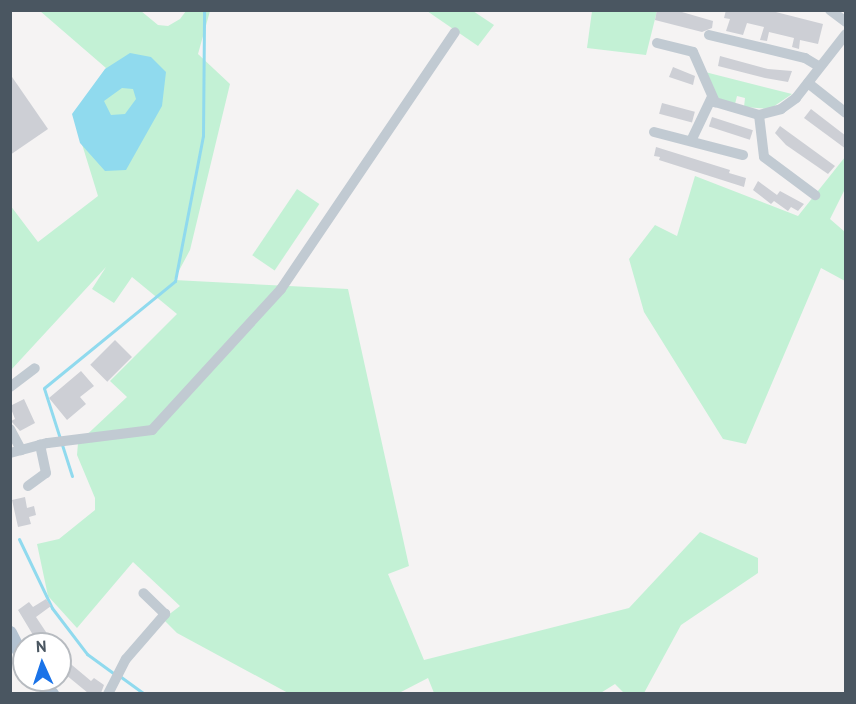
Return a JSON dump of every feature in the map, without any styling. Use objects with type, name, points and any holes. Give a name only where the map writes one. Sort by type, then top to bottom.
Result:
[{"type":"street","points":[[830,10],[846,22]]},
{"type":"street","points":[[10,429],[16,452],[40,445],[152,430],[280,289],[455,32]]},
{"type":"street","points":[[709,34],[805,58],[820,67]]},
{"type":"street","points":[[657,43],[693,52],[712,97],[737,111],[759,115],[781,109],[807,83],[846,34]]},
{"type":"street","points":[[807,83],[846,113]]},
{"type":"street","points":[[691,141],[712,97]]},
{"type":"street","points":[[759,115],[760,149],[764,157],[814,195]]},
{"type":"street","points":[[654,132],[743,155]]},
{"type":"street","points":[[10,387],[34,368]]},
{"type":"street","points":[[28,486],[46,473],[40,445]]},
{"type":"street","points":[[108,693],[126,658],[165,614],[143,592]]},
{"type":"green space","points":[[40,11],[141,11],[158,25],[168,26],[180,19],[186,11],[210,11],[198,54],[230,84],[190,250],[174,280],[348,289],[409,566],[388,574],[424,660],[629,608],[700,532],[758,558],[758,573],[681,625],[644,693],[624,693],[615,684],[599,694],[434,693],[428,678],[399,693],[288,693],[177,633],[163,619],[180,606],[133,562],[77,628],[48,596],[37,544],[59,539],[95,510],[95,498],[77,455],[78,443],[127,397],[110,381],[177,314],[132,277],[114,303],[92,289],[106,267],[11,370],[10,205],[38,242],[98,196],[73,115],[106,68]]},
{"type":"green space","points":[[427,11],[473,11],[494,25],[478,46]]},
{"type":"green space","points":[[592,11],[657,11],[646,55],[587,48]]},
{"type":"green space","points":[[705,72],[792,94],[770,109],[744,107],[745,98],[737,96],[735,104],[717,98]]},
{"type":"green space","points":[[845,157],[845,189],[830,219],[845,232],[845,281],[821,268],[746,444],[723,439],[644,312],[629,259],[655,225],[677,236],[695,176],[798,216]]},
{"type":"green space","points":[[297,189],[319,204],[275,270],[252,255]]},
{"type":"water","points":[[130,53],[151,57],[166,72],[162,106],[126,170],[105,171],[80,143],[72,114],[105,69]],"holes":[[[122,88],[133,89],[136,99],[125,114],[111,115],[104,101]]]},
{"type":"building","points":[[657,10],[675,10],[713,21],[712,28],[702,32],[655,20]]},
{"type":"building","points":[[726,10],[768,10],[823,24],[818,44],[800,40],[799,49],[792,47],[794,38],[769,32],[767,41],[760,40],[764,27],[747,23],[743,35],[726,31],[730,19],[724,18]]},
{"type":"building","points":[[720,56],[768,69],[792,71],[788,82],[765,78],[718,66]]},
{"type":"building","points":[[673,67],[695,76],[693,85],[669,77]]},
{"type":"building","points":[[10,74],[48,129],[10,155]]},
{"type":"building","points":[[662,103],[695,112],[692,122],[659,114]]},
{"type":"building","points":[[811,109],[846,136],[846,149],[804,118]]},
{"type":"building","points":[[712,117],[753,130],[750,140],[709,127]]},
{"type":"building","points":[[780,126],[835,166],[828,174],[786,145],[775,133]]},
{"type":"building","points":[[656,147],[730,170],[729,173],[746,178],[744,187],[659,160],[660,157],[654,156]]},
{"type":"building","points":[[758,181],[777,195],[780,191],[804,204],[798,211],[791,207],[788,211],[774,201],[771,204],[753,190]]},
{"type":"building","points":[[115,340],[132,357],[107,382],[90,365]]},
{"type":"building","points":[[81,371],[94,386],[80,397],[86,404],[67,420],[49,398]]},
{"type":"building","points":[[24,399],[35,423],[20,431],[11,421],[15,419],[10,406]]},
{"type":"building","points":[[25,497],[27,508],[34,506],[36,515],[29,517],[31,524],[18,527],[12,500]]},
{"type":"building","points":[[46,599],[51,606],[36,617],[46,632],[31,632],[18,610],[29,602],[33,607]]},
{"type":"building","points":[[72,665],[91,681],[94,678],[104,685],[101,693],[88,693],[72,680]]},
{"type":"waterway","points":[[72,476],[44,388],[175,281],[203,136],[204,10]]},
{"type":"waterway","points":[[19,539],[52,608],[87,654],[115,674]]},
{"type":"waterway","points":[[121,677],[144,694]]}]
